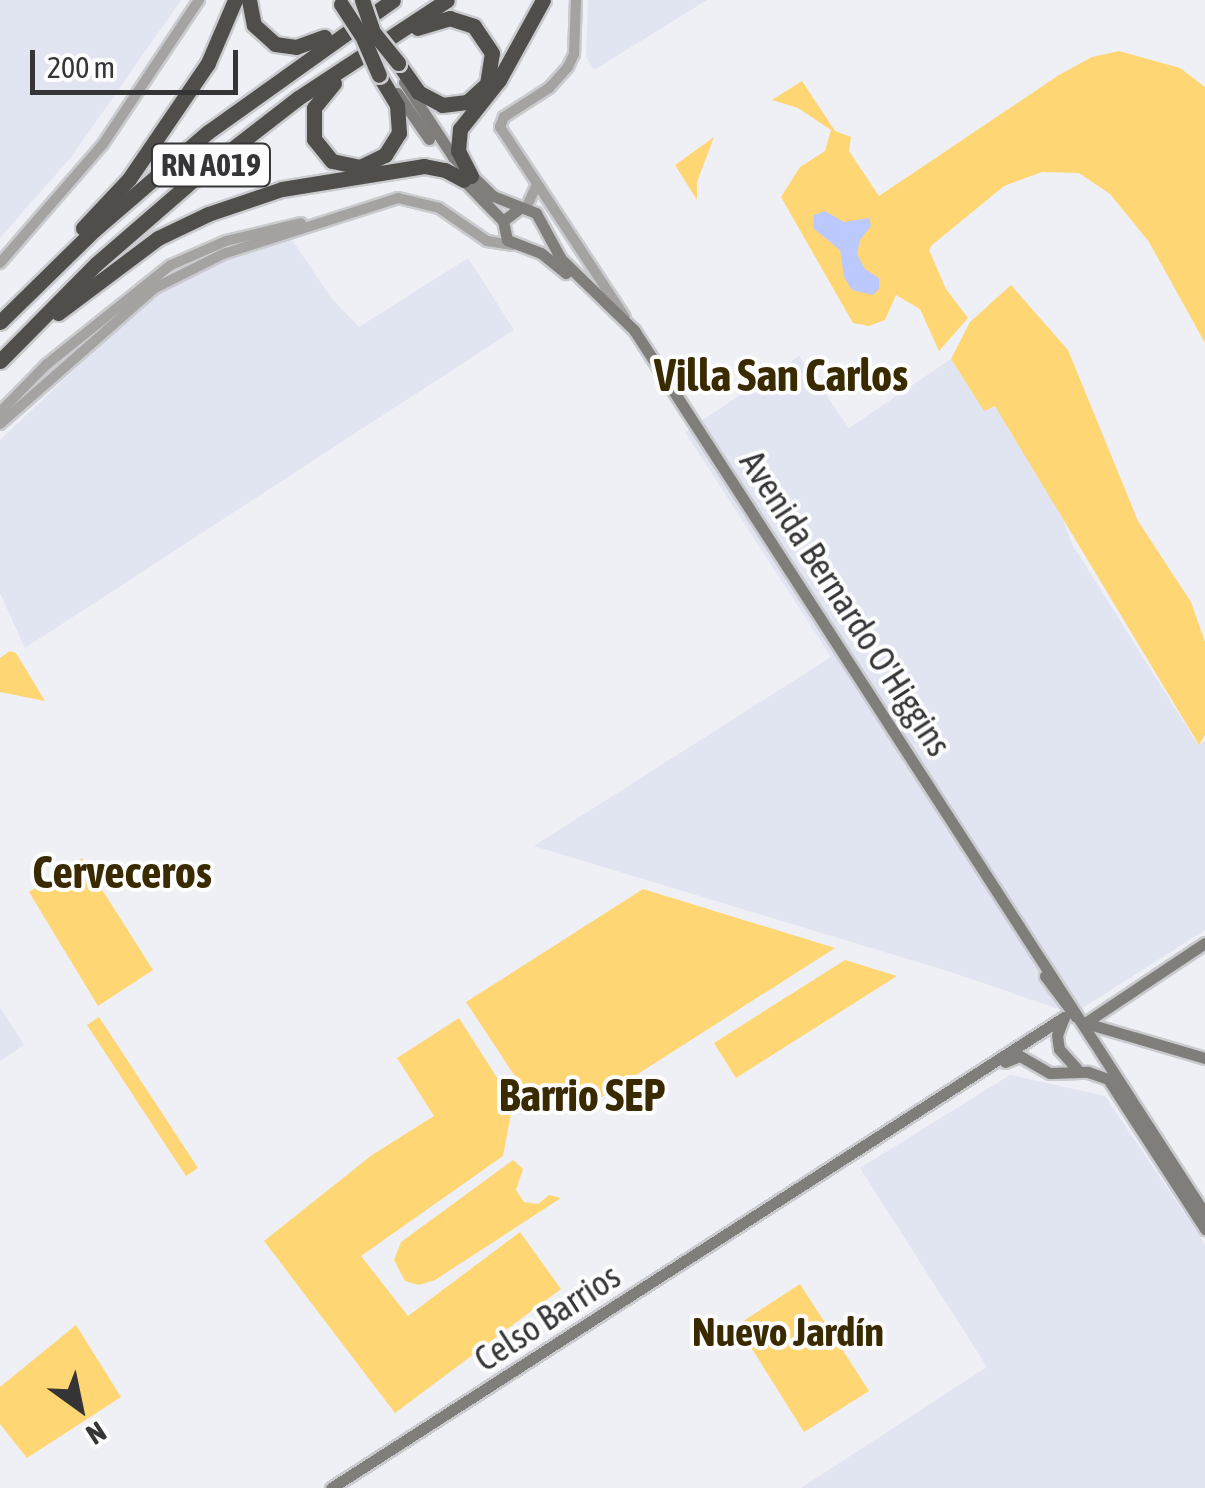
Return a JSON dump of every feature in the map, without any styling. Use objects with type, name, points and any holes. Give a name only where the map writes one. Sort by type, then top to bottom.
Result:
[{"type":"highway","points":[[0,311],[137,168],[214,52],[235,0]]},
{"type":"highway","points":[[248,0],[258,32],[282,46],[456,18],[479,30],[492,59],[483,89],[454,105],[425,98],[388,69]]},
{"type":"highway","points":[[362,0],[368,33]]},
{"type":"highway","points":[[342,1],[368,33],[388,69],[400,115],[394,146],[367,166],[332,161],[314,139],[314,108],[368,33],[385,0]]},
{"type":"highway","name":"RN A019","points":[[0,361],[171,198],[368,33],[393,0]]},
{"type":"highway","name":"RN A019","points":[[0,322],[164,168],[368,33],[448,0]]},
{"type":"highway","points":[[467,178],[458,150],[460,130],[499,80],[543,0]]},
{"type":"highway","points":[[26,334],[144,246],[208,214],[299,184],[335,178],[424,166],[467,178]]},
{"type":"main road","points":[[388,69],[436,149],[492,196],[523,208],[503,226]]},
{"type":"main road","points":[[467,178],[519,245],[538,239],[542,226]]},
{"type":"main road","name":"Avenida Bernardo O'Higgins","points":[[523,208],[542,226],[560,259],[634,330],[1205,1214]]},
{"type":"main road","name":"Avenida Bernardo O'Higgins","points":[[519,245],[556,264],[626,331],[818,617]]},
{"type":"main road","name":"Avenida Bernardo O'Higgins","points":[[940,805],[1064,1011]]},
{"type":"main road","points":[[1085,1023],[1205,944]]},
{"type":"main road","points":[[1205,1058],[1085,1023],[1064,1011],[1057,1034],[1059,1049],[1084,1072],[1112,1082],[1205,1229]]},
{"type":"main road","name":"Celso Barrios","points":[[331,1488],[1037,1035],[1064,1011]]},
{"type":"main road","points":[[1037,1035],[1030,1048],[1031,1060],[1050,1074],[1084,1072],[1100,1060],[1096,1040]]},
{"type":"main road","name":"Celso Barrios","points":[[792,1192],[1012,1058],[1031,1060]]},
{"type":"main road","points":[[1135,1121],[1153,1134]]},
{"type":"street","points":[[0,263],[103,144],[199,0]]},
{"type":"street","points":[[576,0],[574,54],[568,67],[549,88],[500,122],[536,184],[634,330]]},
{"type":"street","points":[[523,208],[536,184]]},
{"type":"street","points":[[0,424],[168,280],[223,254],[388,200],[420,202],[447,213],[478,237],[519,245]]},
{"type":"street","points":[[0,412],[46,366],[171,265],[226,241],[355,210]]},
{"type":"street","points":[[542,226],[558,215]]},
{"type":"street","points":[[478,237],[503,226]]},
{"type":"shaded area","points":[[0,0],[181,0],[72,156],[0,238]]},
{"type":"shaded area","points":[[588,0],[707,0],[594,70],[586,57]]},
{"type":"shaded area","points":[[1119,51],[1180,68],[1205,87],[1205,343],[1149,242],[1110,194],[1079,173],[1042,172],[1004,186],[932,245],[929,250],[946,289],[968,318],[939,351],[920,309],[896,295],[885,320],[869,326],[853,323],[781,197],[800,167],[825,151],[831,130],[798,108],[772,100],[802,81],[835,131],[851,137],[849,151],[879,196],[1059,75],[1092,57]]},
{"type":"shaded area","points":[[714,137],[697,182],[697,200],[675,165]]},
{"type":"shaded area","points":[[283,238],[293,241],[331,298],[359,327],[468,258],[514,330],[25,648],[0,593],[0,440],[147,301],[225,259]]},
{"type":"shaded area","points":[[1011,285],[1068,350],[1138,521],[1191,602],[1205,642],[1205,735],[1199,745],[995,406],[984,411],[951,359],[970,322]]},
{"type":"shaded area","points":[[799,356],[849,428],[951,359],[984,410],[995,405],[1055,497],[1072,544],[1198,745],[1205,741],[1205,930],[1073,1014],[951,972],[534,846],[831,657],[685,432]]},
{"type":"shaded area","points":[[10,651],[16,653],[45,701],[0,692],[0,658]]},
{"type":"shaded area","points":[[82,858],[153,970],[98,1006],[29,892]]},
{"type":"shaded area","points":[[643,889],[835,948],[583,1109],[530,1099],[466,1002]]},
{"type":"shaded area","points":[[845,960],[897,976],[736,1078],[714,1043]]},
{"type":"shaded area","points":[[0,1007],[24,1045],[0,1061]]},
{"type":"shaded area","points":[[99,1017],[198,1168],[186,1176],[87,1025]]},
{"type":"shaded area","points":[[459,1018],[513,1103],[503,1156],[361,1256],[408,1316],[520,1232],[561,1289],[395,1413],[264,1241],[372,1155],[434,1116],[397,1058]]},
{"type":"shaded area","points":[[1010,1075],[1105,1096],[1205,1244],[1205,1488],[801,1488],[987,1367],[860,1168]]},
{"type":"shaded area","points":[[513,1160],[523,1169],[516,1190],[524,1202],[538,1204],[549,1195],[561,1198],[435,1280],[419,1285],[405,1281],[394,1260],[401,1242]]},
{"type":"shaded area","points":[[800,1284],[869,1391],[804,1432],[737,1325]]},
{"type":"shaded area","points":[[76,1325],[121,1397],[27,1458],[0,1424],[0,1387]]},
{"type":"water","points":[[825,211],[844,222],[869,218],[871,226],[860,240],[857,254],[865,269],[879,278],[879,289],[873,295],[852,290],[844,277],[840,250],[813,228],[814,215]]},
{"type":"district","name":"Villa San Carlos","points":[[781,376]]},
{"type":"district","name":"Cerveceros","points":[[122,873]]},
{"type":"district","name":"Barrio SEP","points":[[582,1096]]},
{"type":"district","name":"Nuevo Jardín","points":[[788,1332]]}]
